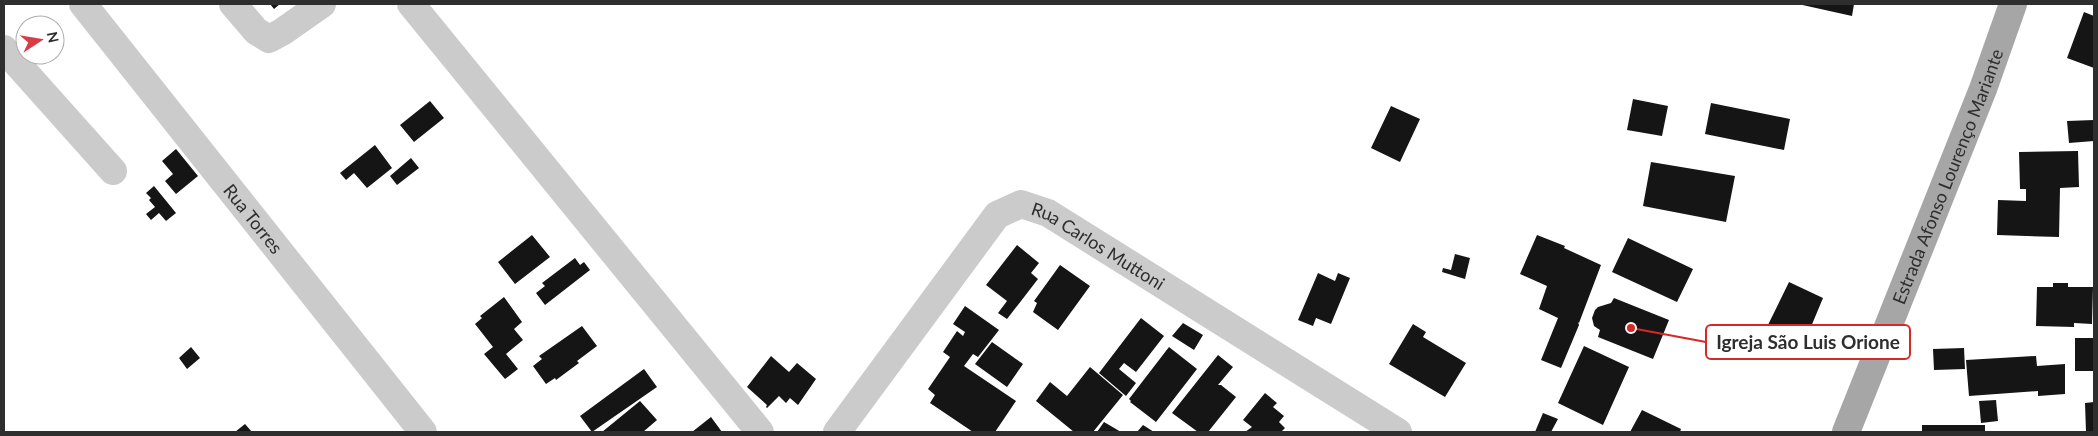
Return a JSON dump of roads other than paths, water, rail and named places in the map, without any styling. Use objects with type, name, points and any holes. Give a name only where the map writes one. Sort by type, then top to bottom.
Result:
[{"type":"main road","name":"Estrada Afonso Lourenço Mariante","points":[[1846,432],[1979,98],[2013,4]]},
{"type":"street","name":"Rua Torres","points":[[83,4],[423,432]]},
{"type":"street","points":[[233,4],[256,31],[270,39],[322,4]]},
{"type":"street","points":[[411,4],[760,432]]},
{"type":"street","points":[[4,49],[113,171]]},
{"type":"street","name":"Rua Carlos Muttoni","points":[[837,432],[998,215],[1021,204],[1048,213],[1398,432]]},
{"type":"place","name":"Igreja São Luis Orione","points":[[1631,328]]}]
